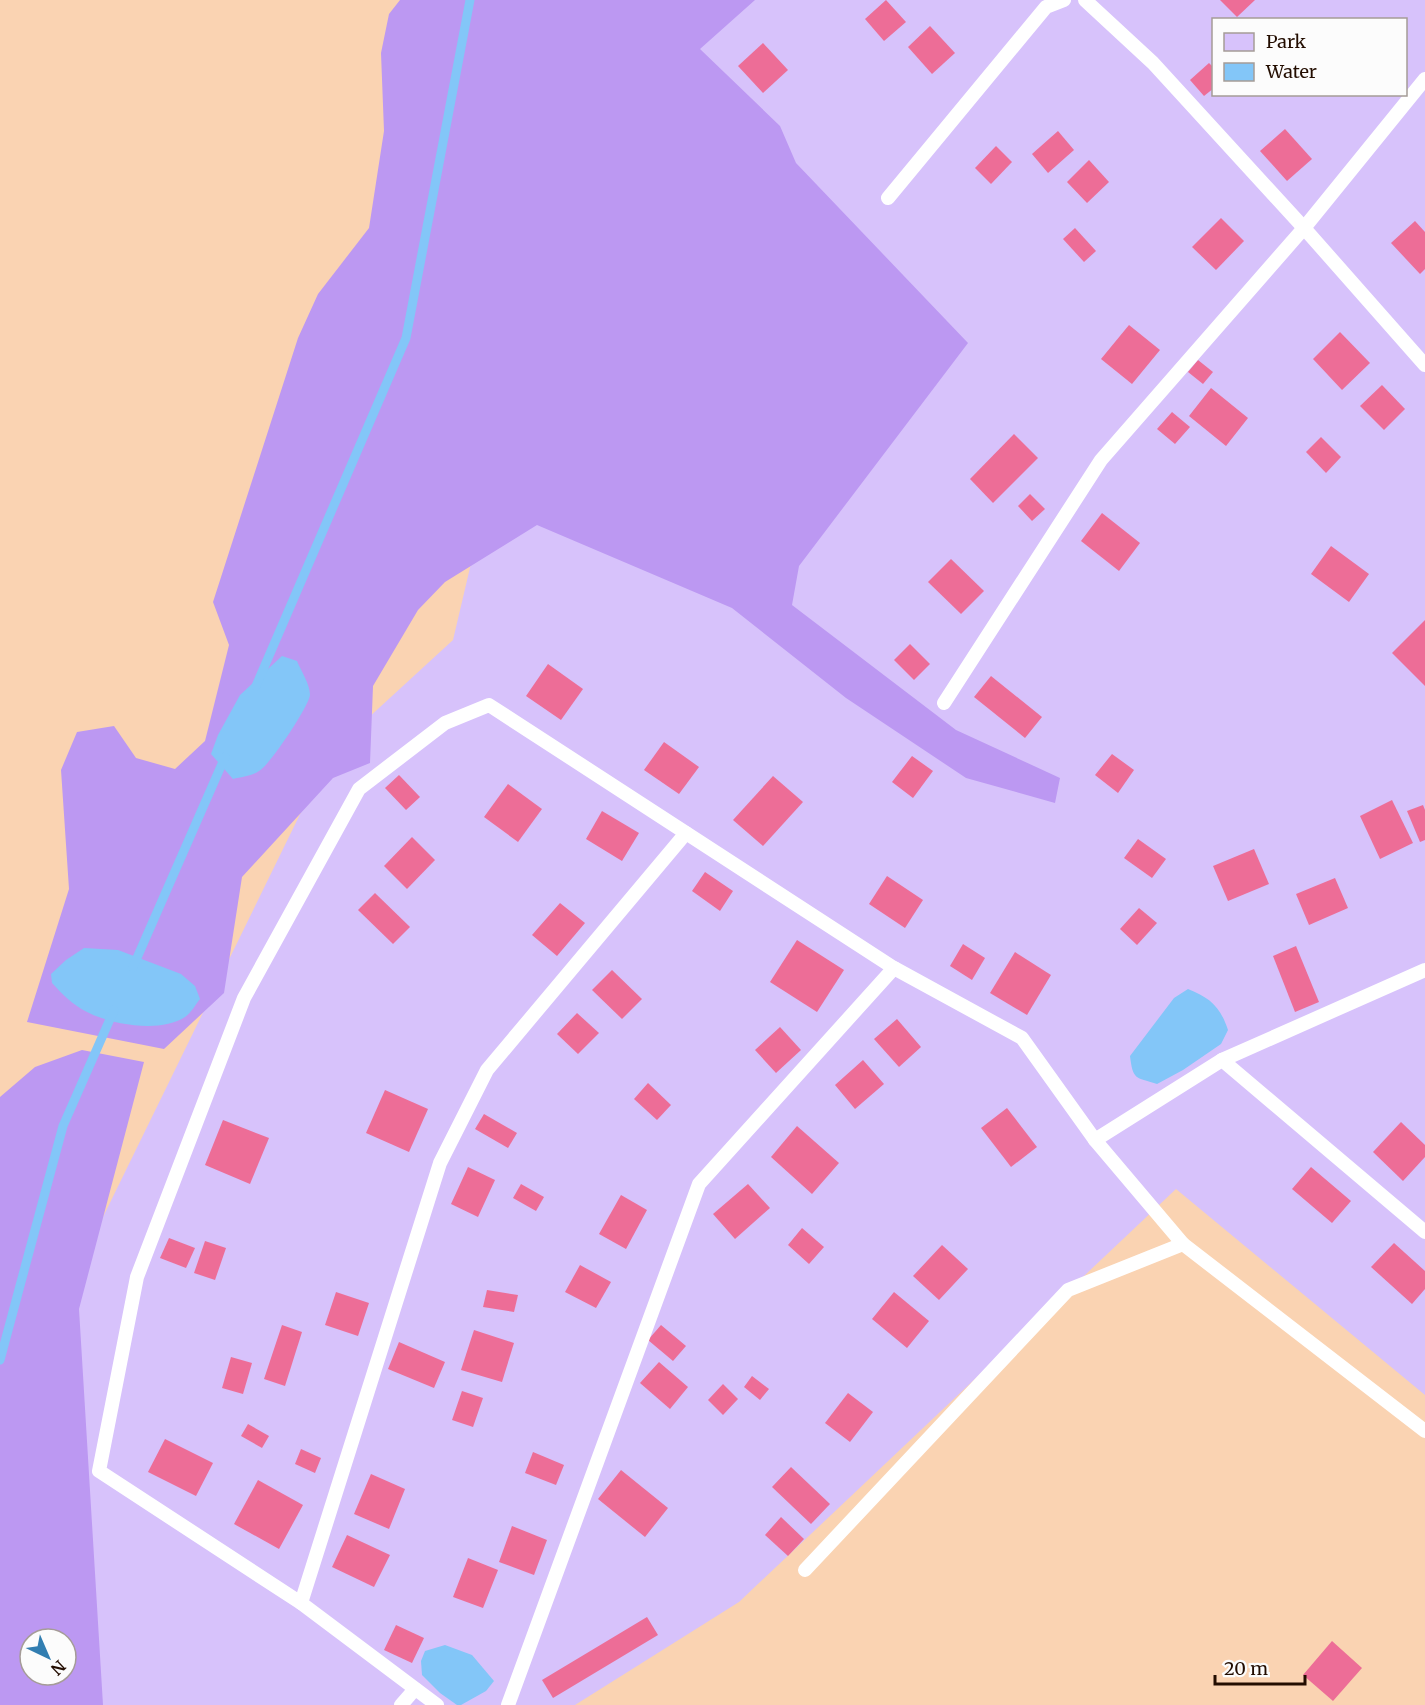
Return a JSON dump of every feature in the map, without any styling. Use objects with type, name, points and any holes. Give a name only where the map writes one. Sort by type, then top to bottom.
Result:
[{"type":"lane","points":[[888,198],[1046,7],[1064,0]]},
{"type":"lane","points":[[1085,0],[1153,63],[1425,365]]},
{"type":"lane","points":[[944,703],[1101,460],[1304,228],[1425,79]]},
{"type":"lane","points":[[437,1705],[301,1603],[99,1471],[137,1277],[244,998],[359,789],[445,723],[489,705],[894,968],[1022,1038],[1095,1140],[1183,1244],[1425,1431]]},
{"type":"lane","points":[[301,1603],[440,1163],[487,1070],[686,833]]},
{"type":"lane","points":[[508,1705],[699,1184],[894,968]]},
{"type":"lane","points":[[1095,1140],[1222,1060],[1421,976]]},
{"type":"lane","points":[[1222,1060],[1425,1232]]},
{"type":"lane","points":[[805,1570],[1068,1290],[1183,1244]]},
{"type":"lane","points":[[400,1705],[415,1689]]},
{"type":"green space","points":[[660,0],[1425,0],[1425,1395],[1176,1189],[739,1602],[575,1705],[88,1705],[59,1307],[330,753],[453,640],[592,49]]},
{"type":"shaded area","points":[[400,0],[755,0],[700,49],[780,126],[796,163],[968,343],[799,566],[792,605],[956,730],[1060,778],[1055,803],[966,778],[846,698],[732,608],[537,525],[445,582],[418,610],[373,686],[370,763],[333,778],[242,877],[224,993],[164,1049],[27,1022],[69,889],[61,770],[77,732],[114,726],[136,758],[175,769],[205,741],[229,645],[213,602],[298,338],[318,294],[369,228],[384,131],[381,53],[389,14]]},
{"type":"shaded area","points":[[82,1050],[144,1062],[79,1309],[103,1705],[0,1705],[0,1097],[35,1067]]},
{"type":"water","points":[[282,656],[297,661],[309,686],[308,701],[288,735],[264,766],[253,774],[233,779],[211,754],[218,735],[240,695]]},
{"type":"water","points":[[84,948],[118,950],[181,974],[195,986],[200,999],[185,1017],[163,1025],[123,1024],[97,1017],[72,1003],[52,983],[51,974]]},
{"type":"water","points":[[1188,989],[1208,1000],[1218,1009],[1228,1030],[1221,1044],[1183,1070],[1157,1084],[1136,1076],[1132,1070],[1130,1056],[1174,998]]},
{"type":"water","points":[[445,1645],[472,1655],[494,1681],[486,1691],[461,1705],[457,1705],[440,1693],[422,1675],[421,1661],[425,1651]]},
{"type":"building","points":[[886,0],[906,22],[884,41],[865,19]]},
{"type":"building","points":[[1220,0],[1255,0],[1237,17]]},
{"type":"building","points":[[930,26],[955,53],[932,74],[908,47]]},
{"type":"building","points":[[763,43],[788,70],[763,93],[738,66]]},
{"type":"building","points":[[1209,63],[1212,66],[1212,90],[1204,96],[1190,80]]},
{"type":"building","points":[[1285,129],[1312,159],[1287,181],[1260,151]]},
{"type":"building","points":[[1058,131],[1074,150],[1048,173],[1032,154]]},
{"type":"building","points":[[996,146],[1012,162],[991,184],[975,168]]},
{"type":"building","points":[[1089,160],[1109,182],[1087,203],[1067,182]]},
{"type":"building","points":[[1221,218],[1244,241],[1216,270],[1192,247]]},
{"type":"building","points":[[1415,221],[1425,232],[1425,269],[1420,274],[1391,243]]},
{"type":"building","points":[[1075,228],[1096,251],[1084,262],[1063,239]]},
{"type":"building","points":[[1129,325],[1160,350],[1132,384],[1101,359]]},
{"type":"building","points":[[1340,332],[1370,363],[1342,390],[1313,359]]},
{"type":"building","points":[[1198,360],[1213,372],[1203,384],[1188,372]]},
{"type":"building","points":[[1382,385],[1405,409],[1384,430],[1360,406]]},
{"type":"building","points":[[1211,388],[1248,418],[1226,446],[1189,416]]},
{"type":"building","points":[[1172,412],[1190,427],[1175,444],[1157,429]]},
{"type":"building","points":[[1014,434],[1038,458],[993,503],[970,479]]},
{"type":"building","points":[[1321,437],[1341,457],[1326,473],[1306,452]]},
{"type":"building","points":[[1030,494],[1045,509],[1032,521],[1018,506]]},
{"type":"building","points":[[1102,513],[1140,543],[1119,571],[1081,541]]},
{"type":"building","points":[[1331,546],[1369,574],[1349,602],[1311,574]]},
{"type":"building","points":[[951,559],[984,591],[961,614],[928,582]]},
{"type":"building","points":[[1425,620],[1425,686],[1392,653]]},
{"type":"building","points":[[910,644],[930,664],[914,680],[894,660]]},
{"type":"building","points":[[548,664],[583,689],[561,720],[526,696]]},
{"type":"building","points":[[991,676],[1042,717],[1025,738],[974,697]]},
{"type":"building","points":[[664,742],[699,767],[679,794],[644,770]]},
{"type":"building","points":[[1112,754],[1134,770],[1118,793],[1095,775]]},
{"type":"building","points":[[912,756],[933,771],[913,798],[892,782]]},
{"type":"building","points":[[399,775],[420,797],[406,810],[385,788]]},
{"type":"building","points":[[773,776],[803,802],[763,846],[733,820]]},
{"type":"building","points":[[508,784],[542,809],[518,842],[484,817]]},
{"type":"building","points":[[1392,800],[1413,843],[1380,859],[1360,816]]},
{"type":"building","points":[[1423,805],[1425,840],[1420,842],[1407,811]]},
{"type":"building","points":[[602,811],[639,833],[622,861],[586,839]]},
{"type":"building","points":[[412,837],[435,860],[407,889],[384,866]]},
{"type":"building","points":[[1138,839],[1166,859],[1152,878],[1124,858]]},
{"type":"building","points":[[1254,849],[1269,884],[1228,901],[1213,866]]},
{"type":"building","points":[[705,872],[733,891],[720,911],[692,891]]},
{"type":"building","points":[[887,876],[923,900],[905,928],[869,904]]},
{"type":"building","points":[[1335,878],[1348,908],[1309,925],[1296,894]]},
{"type":"building","points":[[375,893],[410,927],[393,944],[358,910]]},
{"type":"building","points":[[560,903],[585,923],[557,956],[532,935]]},
{"type":"building","points":[[1139,908],[1157,923],[1137,945],[1120,929]]},
{"type":"building","points":[[797,940],[844,970],[817,1012],[770,982]]},
{"type":"building","points":[[963,944],[985,958],[972,980],[950,966]]},
{"type":"building","points":[[1296,946],[1319,1002],[1295,1012],[1273,956]]},
{"type":"building","points":[[1015,952],[1051,975],[1027,1015],[990,993]]},
{"type":"building","points":[[612,970],[642,999],[622,1019],[592,990]]},
{"type":"building","points":[[577,1013],[599,1033],[578,1054],[557,1034]]},
{"type":"building","points":[[897,1019],[921,1047],[899,1067],[874,1039]]},
{"type":"building","points":[[780,1027],[801,1050],[776,1073],[755,1050]]},
{"type":"building","points":[[863,1060],[884,1084],[855,1109],[835,1085]]},
{"type":"building","points":[[648,1083],[671,1105],[657,1120],[634,1099]]},
{"type":"building","points":[[385,1090],[428,1109],[409,1152],[366,1133]]},
{"type":"building","points":[[1007,1108],[1037,1147],[1011,1167],[981,1128]]},
{"type":"building","points":[[484,1114],[517,1133],[508,1148],[475,1129]]},
{"type":"building","points":[[223,1120],[269,1138],[250,1184],[205,1165]]},
{"type":"building","points":[[1401,1122],[1425,1145],[1425,1157],[1403,1181],[1373,1152]]},
{"type":"building","points":[[797,1126],[839,1163],[812,1194],[771,1157]]},
{"type":"building","points":[[468,1167],[495,1180],[478,1217],[451,1204]]},
{"type":"building","points":[[1311,1167],[1351,1201],[1332,1223],[1292,1189]]},
{"type":"building","points":[[521,1184],[544,1197],[536,1211],[513,1198]]},
{"type":"building","points":[[748,1184],[770,1208],[735,1239],[713,1214]]},
{"type":"building","points":[[621,1195],[647,1210],[626,1249],[599,1234]]},
{"type":"building","points":[[802,1228],[824,1247],[809,1264],[788,1245]]},
{"type":"building","points":[[169,1238],[195,1248],[186,1268],[160,1258]]},
{"type":"building","points":[[205,1241],[226,1248],[215,1280],[194,1273]]},
{"type":"building","points":[[1394,1243],[1425,1271],[1425,1289],[1412,1304],[1371,1267]]},
{"type":"building","points":[[942,1245],[968,1269],[939,1300],[913,1276]]},
{"type":"building","points":[[580,1265],[611,1282],[596,1308],[565,1292]]},
{"type":"building","points":[[487,1290],[518,1295],[514,1312],[483,1307]]},
{"type":"building","points":[[336,1292],[369,1303],[358,1336],[325,1325]]},
{"type":"building","points":[[894,1292],[929,1321],[907,1348],[872,1319]]},
{"type":"building","points":[[282,1325],[302,1332],[285,1386],[264,1379]]},
{"type":"building","points":[[661,1325],[686,1346],[673,1361],[648,1340]]},
{"type":"building","points":[[474,1330],[514,1343],[502,1382],[461,1370]]},
{"type":"building","points":[[399,1342],[445,1362],[434,1388],[388,1369]]},
{"type":"building","points":[[231,1357],[252,1363],[243,1394],[222,1388]]},
{"type":"building","points":[[659,1362],[688,1387],[670,1409],[640,1383]]},
{"type":"building","points":[[752,1376],[769,1389],[760,1400],[744,1387]]},
{"type":"building","points":[[723,1384],[738,1399],[723,1415],[708,1400]]},
{"type":"building","points":[[462,1391],[483,1398],[473,1427],[452,1420]]},
{"type":"building","points":[[848,1393],[873,1412],[850,1442],[825,1423]]},
{"type":"building","points":[[248,1424],[269,1436],[262,1448],[241,1436]]},
{"type":"building","points":[[165,1439],[213,1463],[196,1496],[148,1472]]},
{"type":"building","points":[[301,1449],[321,1458],[315,1473],[295,1464]]},
{"type":"building","points":[[533,1452],[564,1465],[556,1485],[525,1473]]},
{"type":"building","points":[[791,1467],[830,1504],[811,1524],[772,1487]]},
{"type":"building","points":[[621,1470],[668,1508],[645,1537],[598,1499]]},
{"type":"building","points":[[371,1474],[405,1489],[389,1529],[354,1514]]},
{"type":"building","points":[[258,1480],[303,1505],[279,1549],[234,1524]]},
{"type":"building","points":[[781,1517],[804,1539],[788,1556],[765,1535]]},
{"type":"building","points":[[512,1526],[547,1540],[534,1575],[499,1562]]},
{"type":"building","points":[[347,1535],[390,1555],[374,1587],[332,1567]]},
{"type":"building","points":[[468,1558],[498,1570],[483,1608],[453,1597]]},
{"type":"building","points":[[647,1617],[658,1635],[553,1698],[542,1680]]},
{"type":"building","points":[[396,1625],[424,1638],[412,1663],[384,1650]]},
{"type":"building","points":[[1332,1641],[1362,1668],[1333,1701],[1303,1675]]},
{"type":"waterway","points":[[256,686],[406,338],[470,0]]},
{"type":"waterway","points":[[133,967],[225,757]]},
{"type":"waterway","points":[[0,1360],[63,1126],[114,1010]]}]
